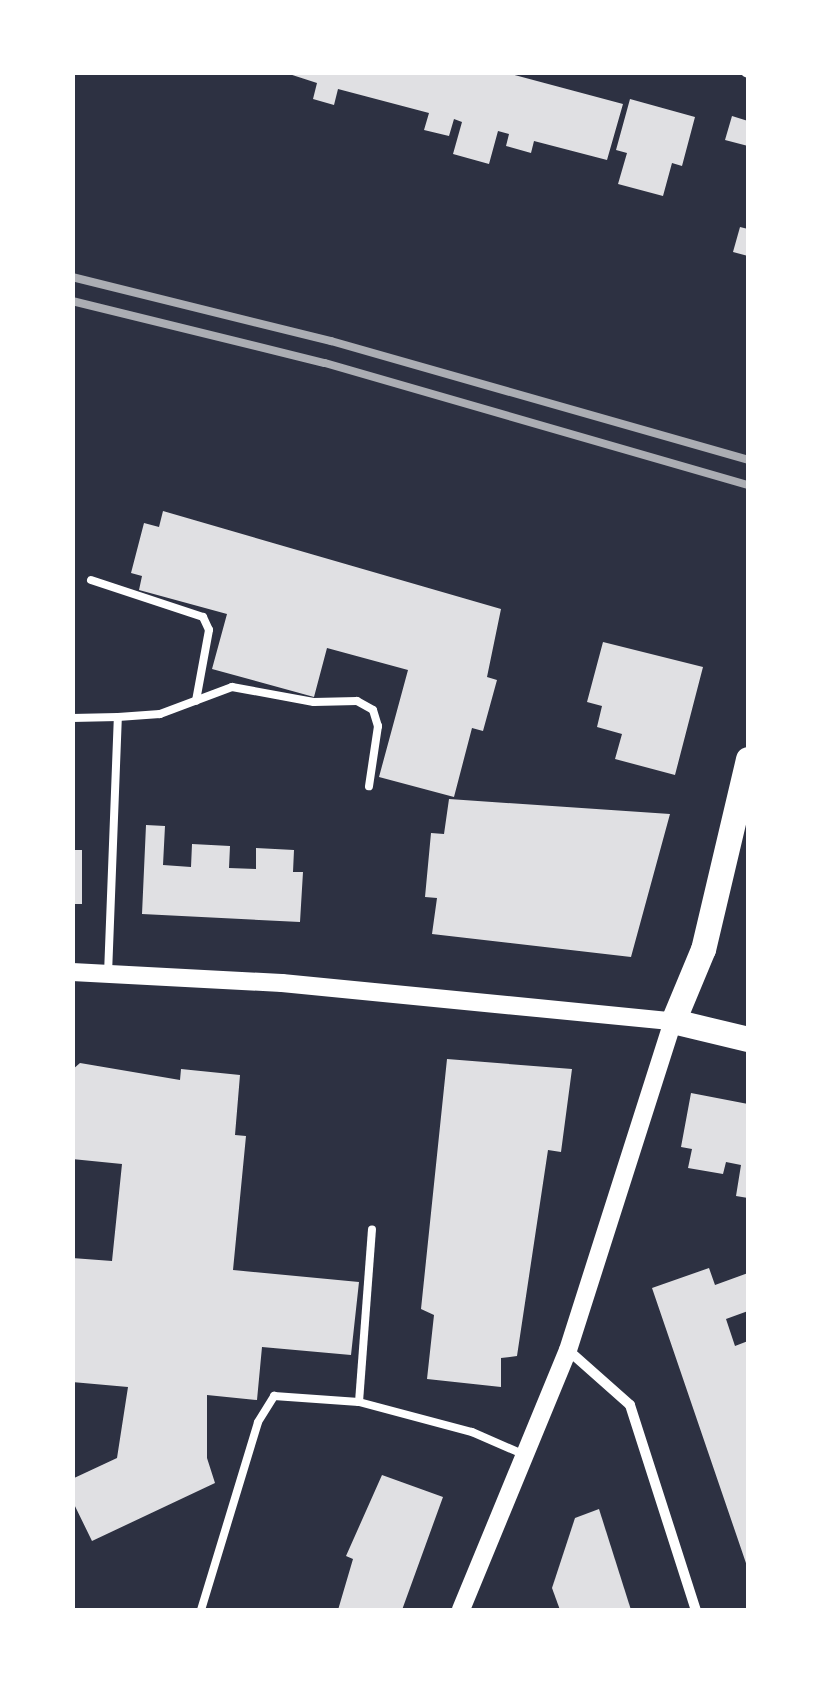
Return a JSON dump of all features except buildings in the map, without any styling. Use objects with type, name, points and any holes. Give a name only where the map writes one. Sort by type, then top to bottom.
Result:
[{"type":"main road","points":[[748,759],[703,950],[673,1020],[748,1039]]},
{"type":"street","points":[[72,972],[673,1020],[568,1350],[461,1610]]},
{"type":"street","points":[[568,1350],[630,1405],[696,1610]]},
{"type":"lane","points":[[91,580],[202,616],[208,630],[196,700]]},
{"type":"lane","points":[[72,718],[160,714],[232,688],[367,704],[378,726],[368,786]]},
{"type":"lane","points":[[108,974],[118,717]]},
{"type":"lane","points":[[359,1402],[372,1229]]},
{"type":"lane","points":[[201,1610],[258,1422],[274,1396],[359,1402],[472,1432],[525,1455]]},
{"type":"railway","points":[[72,277],[331,341],[748,460]]},
{"type":"railway","points":[[72,301],[325,363],[748,485]]}]
